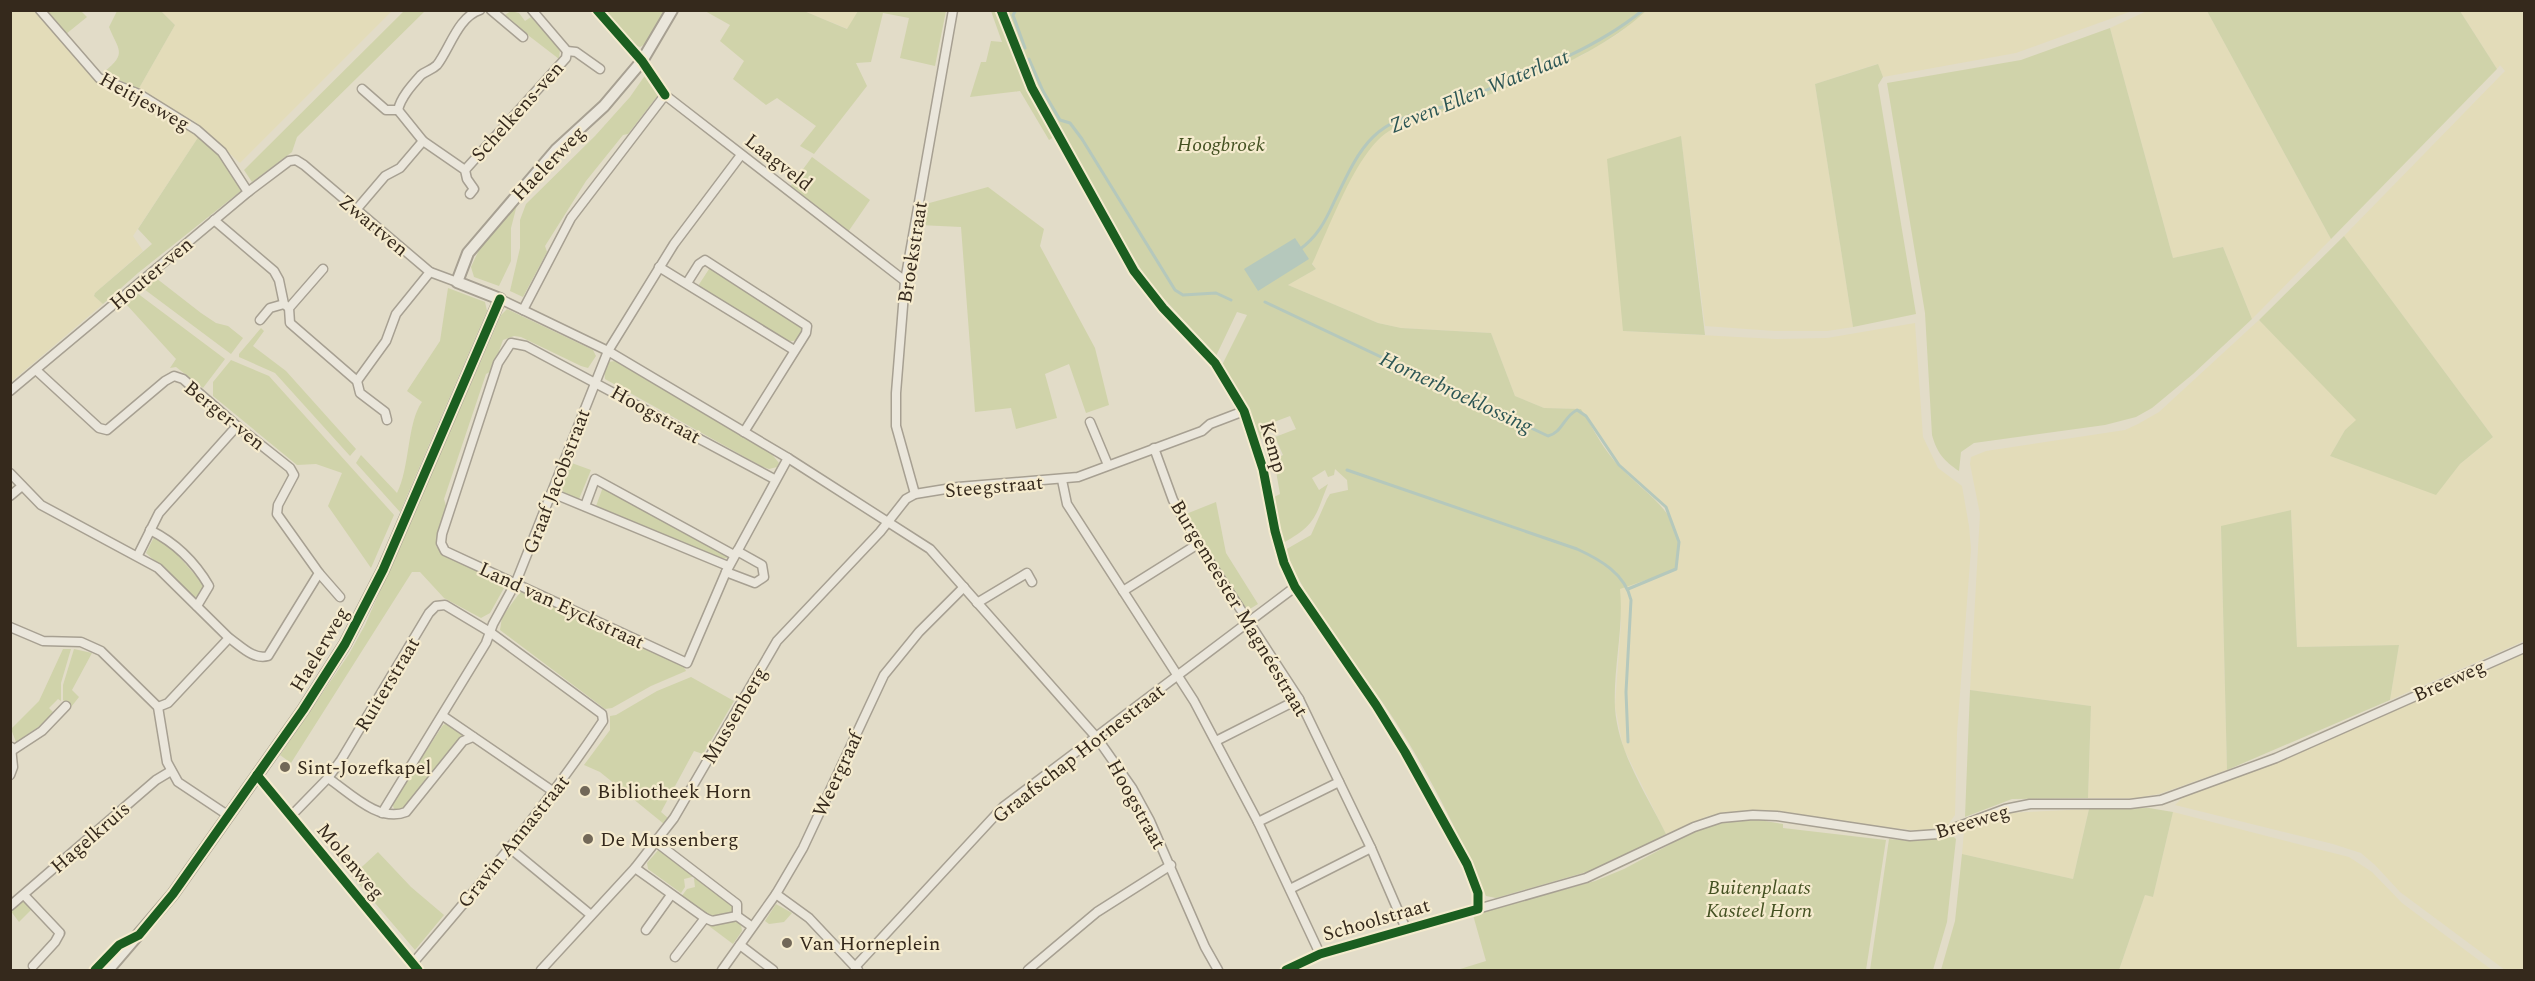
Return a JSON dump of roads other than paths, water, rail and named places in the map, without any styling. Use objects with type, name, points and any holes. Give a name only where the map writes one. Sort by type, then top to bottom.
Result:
[{"type":"street","name":"Heitjesweg","points":[[40,10],[99,78],[139,94],[197,130],[214,144],[238,172],[248,192]]},
{"type":"street","points":[[398,110],[400,100],[423,73],[434,68],[448,50],[451,40],[473,13],[480,10]]},
{"type":"street","points":[[491,10],[523,37]]},
{"type":"street","name":"Schelkens-ven","points":[[532,10],[567,51],[576,52],[600,69]]},
{"type":"street","points":[[597,10],[642,61]]},
{"type":"street","name":"Haelerweg","points":[[457,282],[468,253],[516,194],[556,150],[604,106],[642,61],[672,10]]},
{"type":"street","name":"Broekstraat","points":[[915,494],[896,426],[905,281],[953,10]]},
{"type":"street","name":"Kemp","points":[[1001,10],[1032,88],[1134,271],[1163,308],[1215,363],[1244,411],[1263,469],[1275,531],[1284,563],[1295,587],[1405,752],[1467,864],[1478,893],[1478,909]]},
{"type":"street","name":"Schelkens-ven","points":[[470,194],[474,189],[466,179],[465,170],[566,58],[567,51]]},
{"type":"street","name":"Schelkens-ven","points":[[362,89],[386,110],[398,110],[423,141],[465,170]]},
{"type":"street","name":"Laagveld","points":[[523,310],[571,218],[665,95],[905,281]]},
{"type":"street","points":[[356,210],[385,176],[400,168],[423,141]]},
{"type":"street","name":"Graaf Jacobstraat","points":[[382,813],[443,716],[516,582],[594,381],[608,351],[659,267],[741,155]]},
{"type":"street","name":"Houter-ven","points":[[10,391],[248,192],[289,161],[296,160]]},
{"type":"street","name":"Zwartven","points":[[296,160],[430,272],[457,282]]},
{"type":"street","points":[[214,220],[274,271],[279,280],[290,322],[357,381],[360,393],[385,412],[387,420]]},
{"type":"street","points":[[687,283],[699,264],[705,260],[713,263],[807,326],[806,333],[744,432]]},
{"type":"street","points":[[659,267],[794,350]]},
{"type":"street","points":[[260,320],[270,308],[287,306],[323,269]]},
{"type":"street","points":[[357,381],[386,341],[396,314],[430,272]]},
{"type":"street","points":[[457,282],[523,310]]},
{"type":"street","name":"Haelerweg","points":[[108,970],[173,894],[303,710],[345,644],[383,570],[500,299]]},
{"type":"street","name":"Hoogstraat","points":[[523,310],[608,351],[788,458],[930,549],[1097,738],[1132,788],[1171,865],[1205,947],[1218,970]]},
{"type":"street","name":"Hoogstraat","points":[[441,543],[460,475],[498,363],[504,350],[511,343],[526,345],[776,480]]},
{"type":"street","name":"Berger-ven","points":[[36,370],[99,428],[107,430],[174,376],[183,379],[290,468],[294,475],[292,482],[278,505],[277,513],[319,573],[340,597]]},
{"type":"street","name":"Steegstraat","points":[[915,494],[958,487],[1078,477],[1202,431],[1210,424],[1244,411]]},
{"type":"street","points":[[1090,422],[1108,465]]},
{"type":"street","points":[[138,555],[168,501],[237,426]]},
{"type":"street","name":"Burgemeester Magnéestraat","points":[[1154,448],[1173,500],[1198,544],[1299,699],[1371,848],[1406,929]]},
{"type":"street","points":[[727,569],[788,458]]},
{"type":"street","points":[[10,473],[41,505],[138,555],[158,568],[229,638],[252,655],[260,658],[268,656],[319,573]]},
{"type":"street","points":[[552,493],[755,583],[764,577],[762,565],[595,479],[585,506]]},
{"type":"street","points":[[1062,480],[1067,504],[1216,741],[1258,822],[1320,954]]},
{"type":"street","points":[[10,496],[22,486]]},
{"type":"street","points":[[889,521],[906,499],[915,494]]},
{"type":"street","name":"Mussenberg","points":[[541,970],[635,868],[674,818],[777,641],[889,521]]},
{"type":"street","points":[[150,530],[170,540],[204,577],[209,586],[204,598],[196,606]]},
{"type":"street","name":"Land van Eyckstraat","points":[[441,543],[445,550],[687,663],[727,569]]},
{"type":"street","points":[[1123,591],[1198,544]]},
{"type":"street","points":[[977,603],[1027,573],[1032,582]]},
{"type":"street","name":"Weergraaf","points":[[723,970],[751,926],[776,894],[803,848],[884,675],[919,632],[964,587]]},
{"type":"street","name":"Graafschap Hornestraat","points":[[856,969],[1003,807],[1295,587]]},
{"type":"street","name":"Ruiterstraat","points":[[291,816],[328,778],[429,613],[436,606],[445,605],[490,632]]},
{"type":"street","points":[[10,627],[43,640],[81,642],[91,645],[158,707],[171,771],[178,782],[229,816]]},
{"type":"street","name":"Gravin Annastraat","points":[[415,967],[511,849],[603,721],[602,714],[490,632]]},
{"type":"street","points":[[158,707],[168,704],[229,638]]},
{"type":"street","name":"Breeweg","points":[[1478,909],[1586,878],[1694,827],[1721,818],[1753,815],[1777,816],[1910,836],[1938,834],[2005,809],[2030,804],[2130,804],[2162,800],[2276,758],[2524,648]]},
{"type":"street","points":[[1216,741],[1299,699]]},
{"type":"street","points":[[10,776],[12,747],[42,731],[66,706]]},
{"type":"street","points":[[443,716],[554,792]]},
{"type":"street","points":[[328,778],[382,813],[396,816],[406,813],[463,741],[473,737]]},
{"type":"street","name":"Hagelkruis","points":[[10,906],[156,780],[171,771]]},
{"type":"street","name":"Molenweg","points":[[256,775],[415,967]]},
{"type":"street","points":[[1258,822],[1339,782]]},
{"type":"street","points":[[656,842],[737,904],[737,916]]},
{"type":"street","points":[[1290,889],[1371,848]]},
{"type":"street","points":[[511,849],[591,915]]},
{"type":"street","points":[[1028,970],[1097,912],[1171,865]]},
{"type":"street","points":[[635,868],[705,918],[712,921],[737,916],[751,926]]},
{"type":"street","points":[[776,894],[809,918],[856,969]]},
{"type":"street","points":[[24,895],[60,933],[55,942],[33,966]]},
{"type":"street","points":[[646,930],[671,895]]},
{"type":"street","name":"Schoolstraat","points":[[1286,970],[1320,954],[1478,909]]},
{"type":"street","points":[[675,957],[705,918]]},
{"type":"street","points":[[740,945],[773,970]]},
{"type":"waterway","name":"Hornerbroeklossing","points":[[1016,10],[1013,15],[1025,48]]},
{"type":"waterway","name":"Zeven Ellen Waterlaat","points":[[1299,250],[1311,240],[1324,223],[1353,163],[1373,137],[1385,127],[1401,119],[1443,107],[1547,66],[1597,41],[1621,27],[1643,10]]},
{"type":"waterway","name":"Hornerbroeklossing","points":[[1029,59],[1043,91],[1060,120],[1070,123],[1082,139],[1175,290],[1183,295],[1216,293],[1231,300]]},
{"type":"waterway","name":"Hornerbroeklossing","points":[[1265,302],[1548,436],[1557,432],[1569,416],[1577,410],[1586,416],[1619,465],[1666,507],[1679,542],[1676,569],[1628,589]]},
{"type":"waterway","name":"Hornerbroeklossing","points":[[1347,470],[1577,549],[1603,563],[1618,575],[1631,600],[1626,692],[1628,742]]},
{"type":"place","name":"Sint-Jozefkapel","points":[[285,767]]},
{"type":"place","name":"Bibliotheek Horn","points":[[585,791]]},
{"type":"place","name":"De Mussenberg","points":[[588,839]]},
{"type":"place","name":"Van Horneplein","points":[[787,943]]},
{"type":"park label","name":"Hoogbroek","points":[[1221,144]]},
{"type":"park label","name":"Buitenplaats Kasteel Horn","points":[[1759,898]]}]
